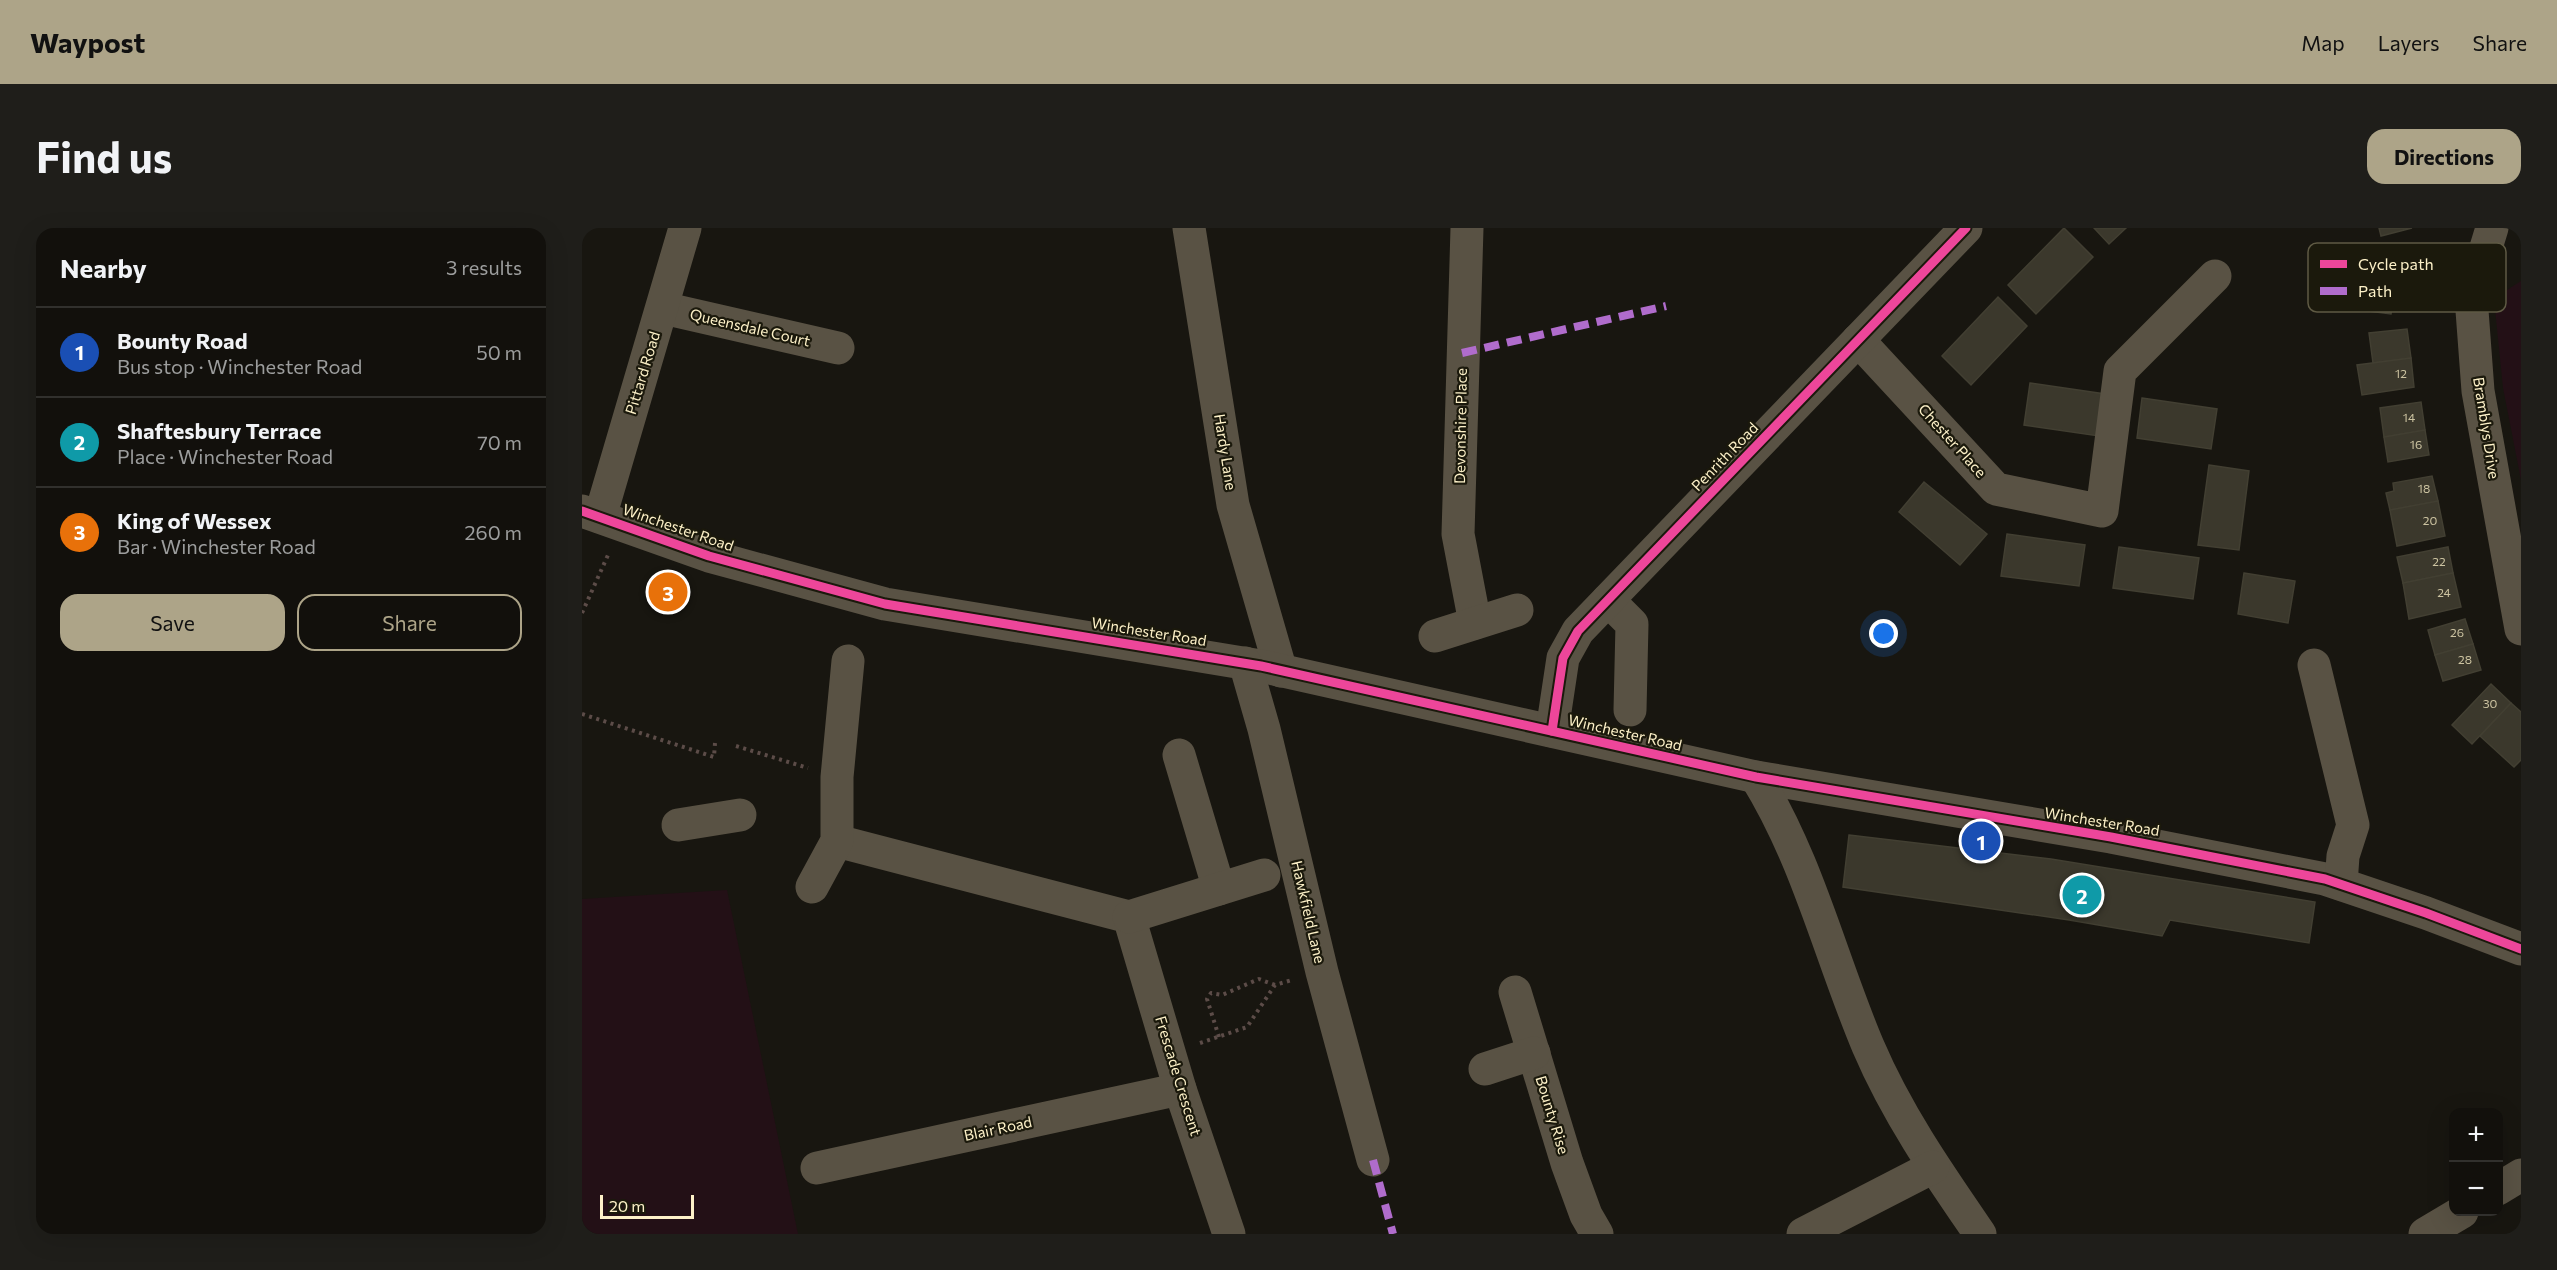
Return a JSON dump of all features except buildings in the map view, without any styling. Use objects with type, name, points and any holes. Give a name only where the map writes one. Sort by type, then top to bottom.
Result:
[{"type":"street","name":"Pittard Road","points":[[598,525],[685,228]]},
{"type":"street","name":"Hardy Lane","points":[[1189,228],[1233,505],[1281,671]]},
{"type":"street","name":"Devonshire Place","points":[[1467,228],[1458,534],[1475,623]]},
{"type":"street","name":"Penrith Road","points":[[1552,731],[1563,658],[1578,631],[1966,228]]},
{"type":"street","name":"Bramblys Drive","points":[[2487,243],[2492,228]]},
{"type":"street","name":"Chester Place","points":[[1858,340],[1995,489],[2102,511],[2120,370],[2215,276]]},
{"type":"street","name":"Queensdale Court","points":[[663,308],[838,348]]},
{"type":"street","name":"Bramblys Drive","points":[[2472,312],[2478,391],[2521,629]]},
{"type":"street","name":"Winchester Road","points":[[598,525],[885,604],[1245,663],[1756,777],[2111,837],[2325,879],[2426,913],[2521,949]]},
{"type":"street","points":[[1608,600],[1632,624],[1630,710]]},
{"type":"street","points":[[1435,636],[1517,610]]},
{"type":"street","points":[[812,887],[837,841],[837,777],[848,661]]},
{"type":"street","name":"Hawkfield Lane","points":[[1245,663],[1264,729],[1322,972],[1373,1160]]},
{"type":"street","points":[[2314,664],[2353,825],[2343,856],[2341,884]]},
{"type":"street","points":[[1179,755],[1219,889]]},
{"type":"street","points":[[1756,777],[1776,808],[1803,868],[1868,1046],[1903,1118],[1933,1167],[1980,1234]]},
{"type":"street","points":[[678,825],[740,815]]},
{"type":"street","points":[[837,841],[1129,917],[1264,875]]},
{"type":"street","name":"Frescade Crescent","points":[[1129,917],[1180,1089],[1229,1234]]},
{"type":"street","name":"Bounty Rise","points":[[1515,992],[1567,1162],[1586,1215],[1597,1234]]},
{"type":"street","points":[[1485,1069],[1534,1053]]},
{"type":"street","name":"Blair Road","points":[[816,1168],[1180,1089]]},
{"type":"street","points":[[1803,1234],[1933,1167]]},
{"type":"street","points":[[2425,1234],[2455,1216]]},
{"type":"path","points":[[582,613],[598,525]]},
{"type":"path","points":[[582,714],[714,757],[715,743]]},
{"type":"path","points":[[736,746],[837,777]]},
{"type":"path","points":[[1219,1037],[1208,999],[1211,993],[1222,995],[1259,980],[1275,985],[1322,972]]},
{"type":"path","points":[[1170,1052],[1247,1027],[1275,985]]},
{"type":"shaded area","points":[[2521,281],[2521,480],[2503,388],[2495,312],[2506,312],[2506,291]]},
{"type":"shaded area","points":[[727,890],[798,1234],[582,1234],[582,899]]},
{"type":"marked path","points":[[1462,353],[1666,306]]},
{"type":"marked path","points":[[1373,1160],[1393,1234]]},
{"type":"cycle path","points":[[1552,731],[1563,658],[1578,631],[1966,228]]},
{"type":"cycle path","points":[[582,511],[709,556],[885,604],[1261,666],[1756,777],[2111,837],[2325,879],[2426,913],[2521,949]]},
{"type":"place","name":"King of Wessex","points":[[668,592]]},
{"type":"place","name":"Bounty Road","points":[[1981,841]]},
{"type":"place","name":"Shaftesbury Terrace","points":[[2082,895]]}]
